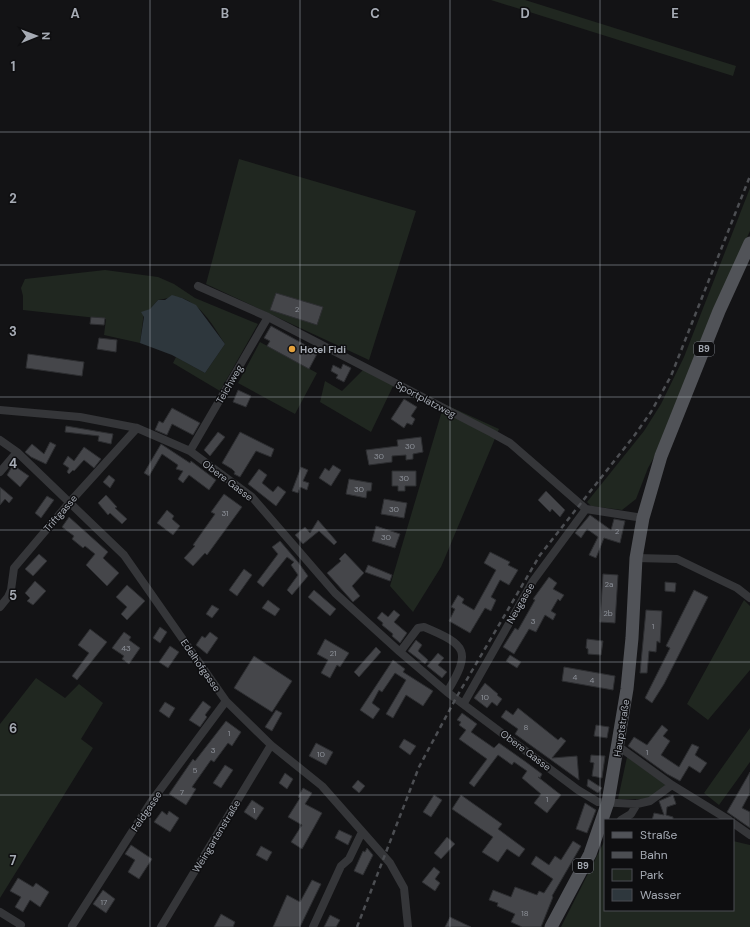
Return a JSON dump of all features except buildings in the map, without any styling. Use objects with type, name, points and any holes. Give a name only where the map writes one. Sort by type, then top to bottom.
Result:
[{"type":"main road","name":"B9","points":[[643,518],[661,456],[704,347],[750,243]]},
{"type":"main road","name":"Hauptstraße","points":[[604,819],[627,689],[632,645],[636,558],[643,518]]},
{"type":"main road","name":"Hauptstraße","points":[[551,927],[602,829]]},
{"type":"street","name":"Sportplatzweg","points":[[198,286],[268,317],[510,443],[586,509]]},
{"type":"street","name":"Teichweg","points":[[190,452],[268,317]]},
{"type":"street","name":"Obere Gasse","points":[[0,410],[80,417],[137,428],[190,452],[252,497],[334,593],[447,692],[464,703],[578,790],[598,802],[637,804]]},
{"type":"street","name":"Triftgasse","points":[[0,607],[8,597],[11,590],[14,568],[69,503],[137,428]]},
{"type":"street","name":"Edelhofgasse","points":[[0,440],[17,452],[124,555],[226,701],[271,745],[322,786],[390,863],[404,888],[408,927]]},
{"type":"street","points":[[0,472],[17,452]]},
{"type":"street","points":[[586,509],[643,518]]},
{"type":"street","name":"Neugasse","points":[[464,703],[533,582],[586,509]]},
{"type":"street","points":[[636,558],[677,559],[737,588],[750,598]]},
{"type":"street","points":[[400,652],[418,628],[424,627],[454,640],[462,650],[462,660],[459,671],[447,692]]},
{"type":"street","name":"Feldgasse","points":[[72,926],[151,802],[226,701]]},
{"type":"street","name":"Weingartenstraße","points":[[161,927],[271,745]]},
{"type":"street","points":[[618,746],[672,785],[727,819]]},
{"type":"street","points":[[623,819],[632,814],[637,804],[650,801],[672,785]]},
{"type":"street","points":[[734,824],[750,835]]},
{"type":"street","points":[[313,927],[341,866],[350,859],[362,832]]},
{"type":"street","points":[[0,912],[21,925],[20,927]]},
{"type":"green space","points":[[491,0],[525,0],[736,66],[733,76]]},
{"type":"green space","points":[[239,159],[416,211],[369,360],[206,284]]},
{"type":"green space","points":[[750,188],[750,231],[729,277],[661,445],[648,468],[636,499],[622,510],[591,506],[587,502],[644,431],[661,404],[684,357]]},
{"type":"green space","points":[[105,270],[158,277],[174,284],[195,298],[258,324],[220,391],[173,363],[176,357],[205,373],[225,344],[207,317],[196,306],[182,298],[173,297],[158,300],[150,309],[144,312],[140,343],[104,335],[106,319],[23,310],[23,296],[21,288],[25,279]]},
{"type":"green space","points":[[260,342],[317,373],[295,414],[238,383]]},
{"type":"green space","points":[[367,366],[396,380],[371,432],[320,402],[325,381],[342,391]]},
{"type":"green space","points":[[444,404],[499,429],[441,567],[413,612],[390,586]]},
{"type":"green space","points":[[744,600],[750,606],[750,670],[708,720],[687,704]]},
{"type":"green space","points":[[36,678],[65,698],[79,684],[103,703],[81,739],[93,748],[0,898],[0,724]]},
{"type":"green space","points":[[750,728],[750,762],[719,805],[704,793]]},
{"type":"green space","points":[[627,757],[666,785],[652,799],[618,799]]},
{"type":"green space","points":[[734,841],[750,845],[750,927],[561,927],[604,842],[604,911],[734,911]]},
{"type":"water","points":[[172,295],[196,305],[225,344],[205,373],[172,355],[140,343],[144,317],[141,312],[150,309],[158,300],[165,300]]},
{"type":"railway","points":[[357,927],[419,767],[456,698],[540,555],[634,436],[651,412],[671,376],[750,176]]},
{"type":"place","name":"Hotel Fidi","points":[[292,349]]}]
